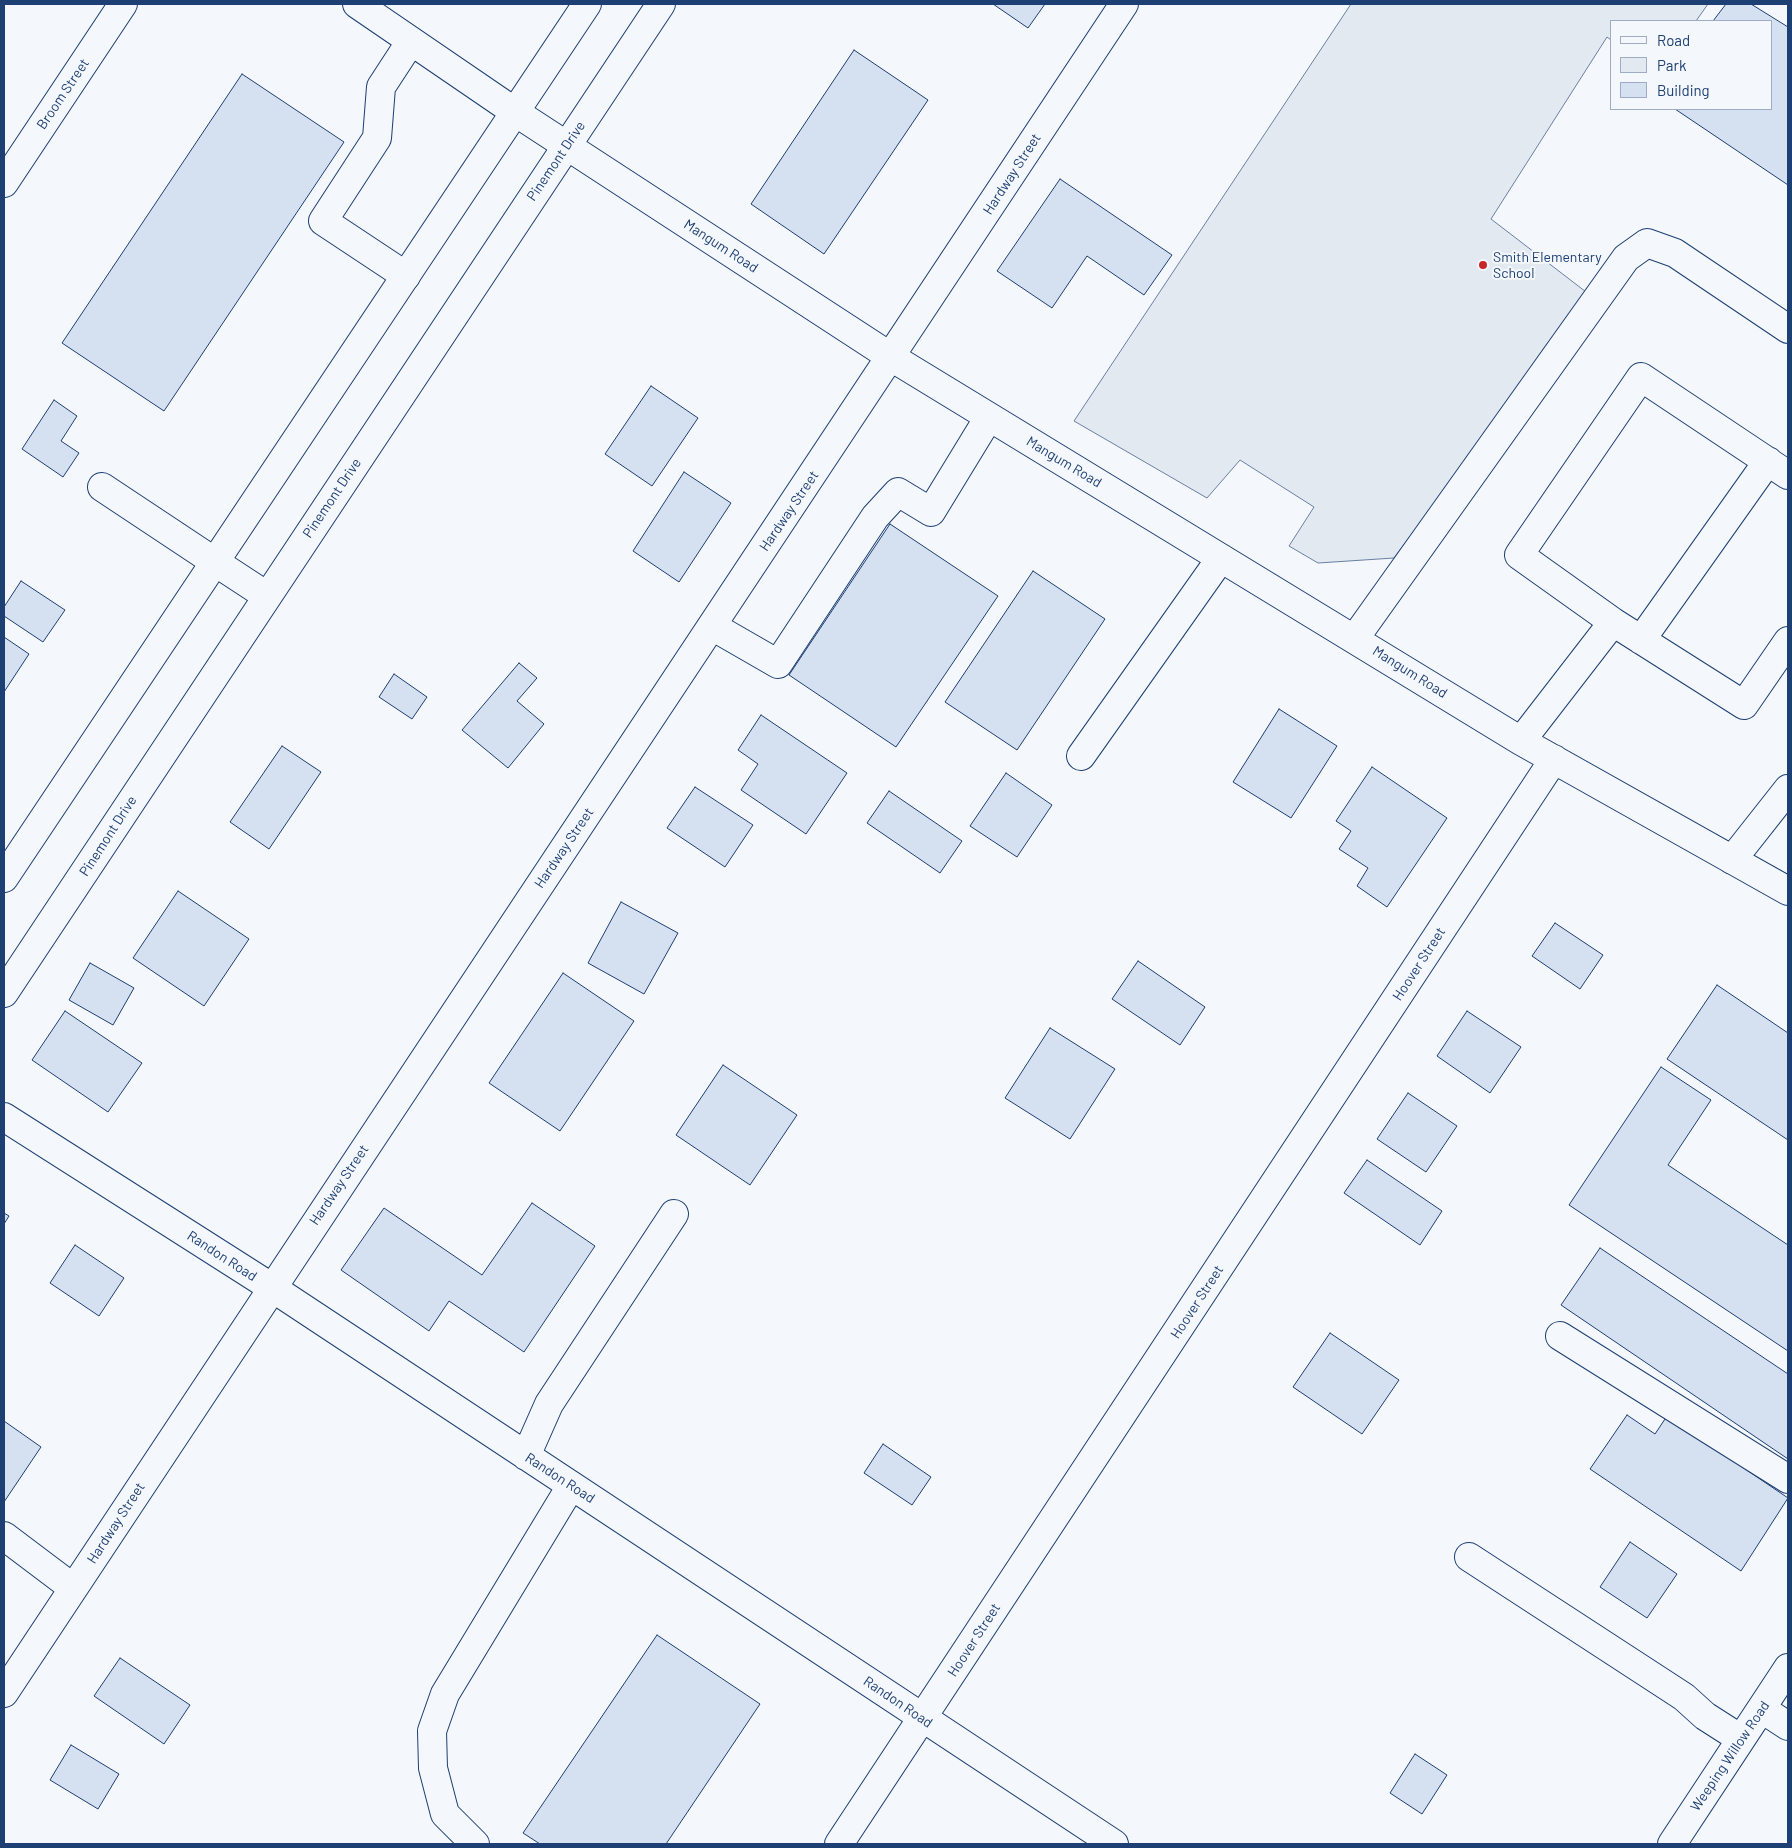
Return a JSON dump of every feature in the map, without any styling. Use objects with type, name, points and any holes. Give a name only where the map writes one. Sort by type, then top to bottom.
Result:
[{"type":"street","name":"Broom Street","points":[[4,183],[123,4]]},
{"type":"street","name":"Mangum Road","points":[[357,4],[515,112],[891,357],[1355,638],[1521,741],[1788,891]]},
{"type":"street","points":[[4,878],[587,4]]},
{"type":"street","name":"Pinemont Drive","points":[[4,993],[661,4]]},
{"type":"street","name":"Hardway Street","points":[[4,1693],[271,1287],[1124,4]]},
{"type":"street","points":[[406,276],[323,221],[377,138],[381,88],[411,41]]},
{"type":"street","points":[[1355,638],[1626,258],[1647,243],[1675,253],[1788,329]]},
{"type":"street","points":[[1641,640],[1778,468],[1641,377],[1519,555],[1614,622],[1641,640],[1744,705],[1788,641]]},
{"type":"street","points":[[712,626],[778,664],[876,517],[898,492],[931,512],[989,417]]},
{"type":"street","points":[[102,487],[266,596]]},
{"type":"street","points":[[1081,756],[1221,558]]},
{"type":"street","points":[[1521,741],[1614,622]]},
{"type":"street","name":"Hoover Street","points":[[839,1844],[1554,760]]},
{"type":"street","points":[[1732,860],[1788,788]]},
{"type":"street","name":"Randon Road","points":[[4,1116],[271,1287],[1114,1844]]},
{"type":"street","points":[[526,1456],[549,1404],[674,1214]]},
{"type":"street","points":[[1560,1336],[1788,1479]]},
{"type":"street","points":[[475,1844],[445,1814],[433,1768],[432,1731],[445,1694],[571,1486]]},
{"type":"street","points":[[4,1536],[73,1588]]},
{"type":"street","points":[[1469,1557],[1684,1697],[1705,1716],[1741,1739]]},
{"type":"street","name":"Weeping Willow Road","points":[[1672,1844],[1788,1668]]},
{"type":"street","points":[[1762,1709],[1788,1726]]},
{"type":"green space","points":[[1351,4],[1708,4],[1697,20],[1610,20],[1610,39],[1607,37],[1491,219],[1590,295],[1394,558],[1318,563],[1289,546],[1314,507],[1240,460],[1207,498],[1074,421]]},
{"type":"building","points":[[993,4],[1045,4],[1028,28]]},
{"type":"building","points":[[1726,4],[1751,4],[1788,27],[1788,185],[1676,110],[1772,110],[1772,20],[1714,20]]},
{"type":"building","points":[[854,50],[928,100],[824,254],[751,204]]},
{"type":"building","points":[[242,74],[344,142],[164,411],[62,343]]},
{"type":"building","points":[[1060,179],[1172,255],[1144,295],[1087,256],[1052,308],[997,271]]},
{"type":"building","points":[[651,386],[698,418],[652,486],[605,454]]},
{"type":"building","points":[[54,400],[77,416],[61,441],[79,453],[63,477],[22,449]]},
{"type":"building","points":[[684,472],[731,503],[679,582],[633,551]]},
{"type":"building","points":[[890,524],[998,596],[896,747],[789,675]]},
{"type":"building","points":[[1033,571],[1105,619],[1017,750],[945,702]]},
{"type":"building","points":[[21,581],[65,610],[43,642],[4,616],[4,607]]},
{"type":"building","points":[[4,637],[29,654],[4,692]]},
{"type":"building","points":[[519,663],[537,678],[517,701],[544,724],[508,768],[462,730]]},
{"type":"building","points":[[394,674],[427,697],[412,719],[379,697]]},
{"type":"building","points":[[1279,709],[1337,746],[1291,818],[1233,782]]},
{"type":"building","points":[[761,715],[847,773],[806,834],[741,790],[758,764],[738,750]]},
{"type":"building","points":[[282,746],[321,772],[269,849],[230,822]]},
{"type":"building","points":[[1372,767],[1447,818],[1387,907],[1357,886],[1368,868],[1339,849],[1351,831],[1336,821]]},
{"type":"building","points":[[1006,773],[1052,805],[1017,857],[970,826]]},
{"type":"building","points":[[695,787],[753,825],[725,867],[667,828]]},
{"type":"building","points":[[889,791],[962,841],[940,873],[867,823]]},
{"type":"building","points":[[178,891],[249,939],[204,1006],[133,958]]},
{"type":"building","points":[[621,902],[678,933],[644,994],[588,963]]},
{"type":"building","points":[[1555,923],[1603,955],[1580,989],[1532,956]]},
{"type":"building","points":[[1138,961],[1205,1007],[1180,1045],[1112,999]]},
{"type":"building","points":[[90,963],[134,988],[113,1025],[69,1000]]},
{"type":"building","points":[[563,973],[634,1021],[560,1131],[489,1083]]},
{"type":"building","points":[[1717,985],[1788,1033],[1788,1140],[1667,1059]]},
{"type":"building","points":[[65,1011],[142,1063],[108,1112],[32,1060]]},
{"type":"building","points":[[1467,1011],[1521,1047],[1490,1093],[1437,1056]]},
{"type":"building","points":[[1050,1028],[1115,1069],[1070,1139],[1005,1098]]},
{"type":"building","points":[[723,1065],[797,1115],[750,1185],[676,1135]]},
{"type":"building","points":[[1661,1067],[1711,1100],[1668,1165],[1788,1245],[1788,1351],[1569,1205]]},
{"type":"building","points":[[1408,1093],[1457,1126],[1426,1172],[1377,1139]]},
{"type":"building","points":[[1367,1160],[1442,1211],[1420,1245],[1344,1193]]},
{"type":"building","points":[[532,1203],[595,1246],[524,1352],[449,1301],[429,1331],[341,1270],[384,1208],[482,1275]]},
{"type":"building","points":[[4,1213],[9,1216],[4,1224]]},
{"type":"building","points":[[75,1245],[124,1278],[99,1316],[50,1283]]},
{"type":"building","points":[[1600,1248],[1788,1374],[1788,1459],[1561,1305]]},
{"type":"building","points":[[1330,1333],[1399,1380],[1362,1434],[1293,1387]]},
{"type":"building","points":[[1627,1415],[1655,1434],[1667,1416],[1788,1498],[1741,1571],[1590,1469]]},
{"type":"building","points":[[4,1421],[41,1447],[4,1502]]},
{"type":"building","points":[[883,1444],[931,1477],[912,1505],[864,1473]]},
{"type":"building","points":[[1630,1542],[1677,1574],[1647,1618],[1600,1587]]},
{"type":"building","points":[[657,1635],[760,1704],[666,1844],[540,1844],[523,1833]]},
{"type":"building","points":[[120,1658],[190,1705],[164,1744],[94,1696]]},
{"type":"building","points":[[71,1745],[119,1774],[98,1809],[50,1780]]},
{"type":"building","points":[[1415,1754],[1447,1775],[1422,1814],[1390,1793]]},
{"type":"place","name":"Smith Elementary School","points":[[1483,265]]}]
